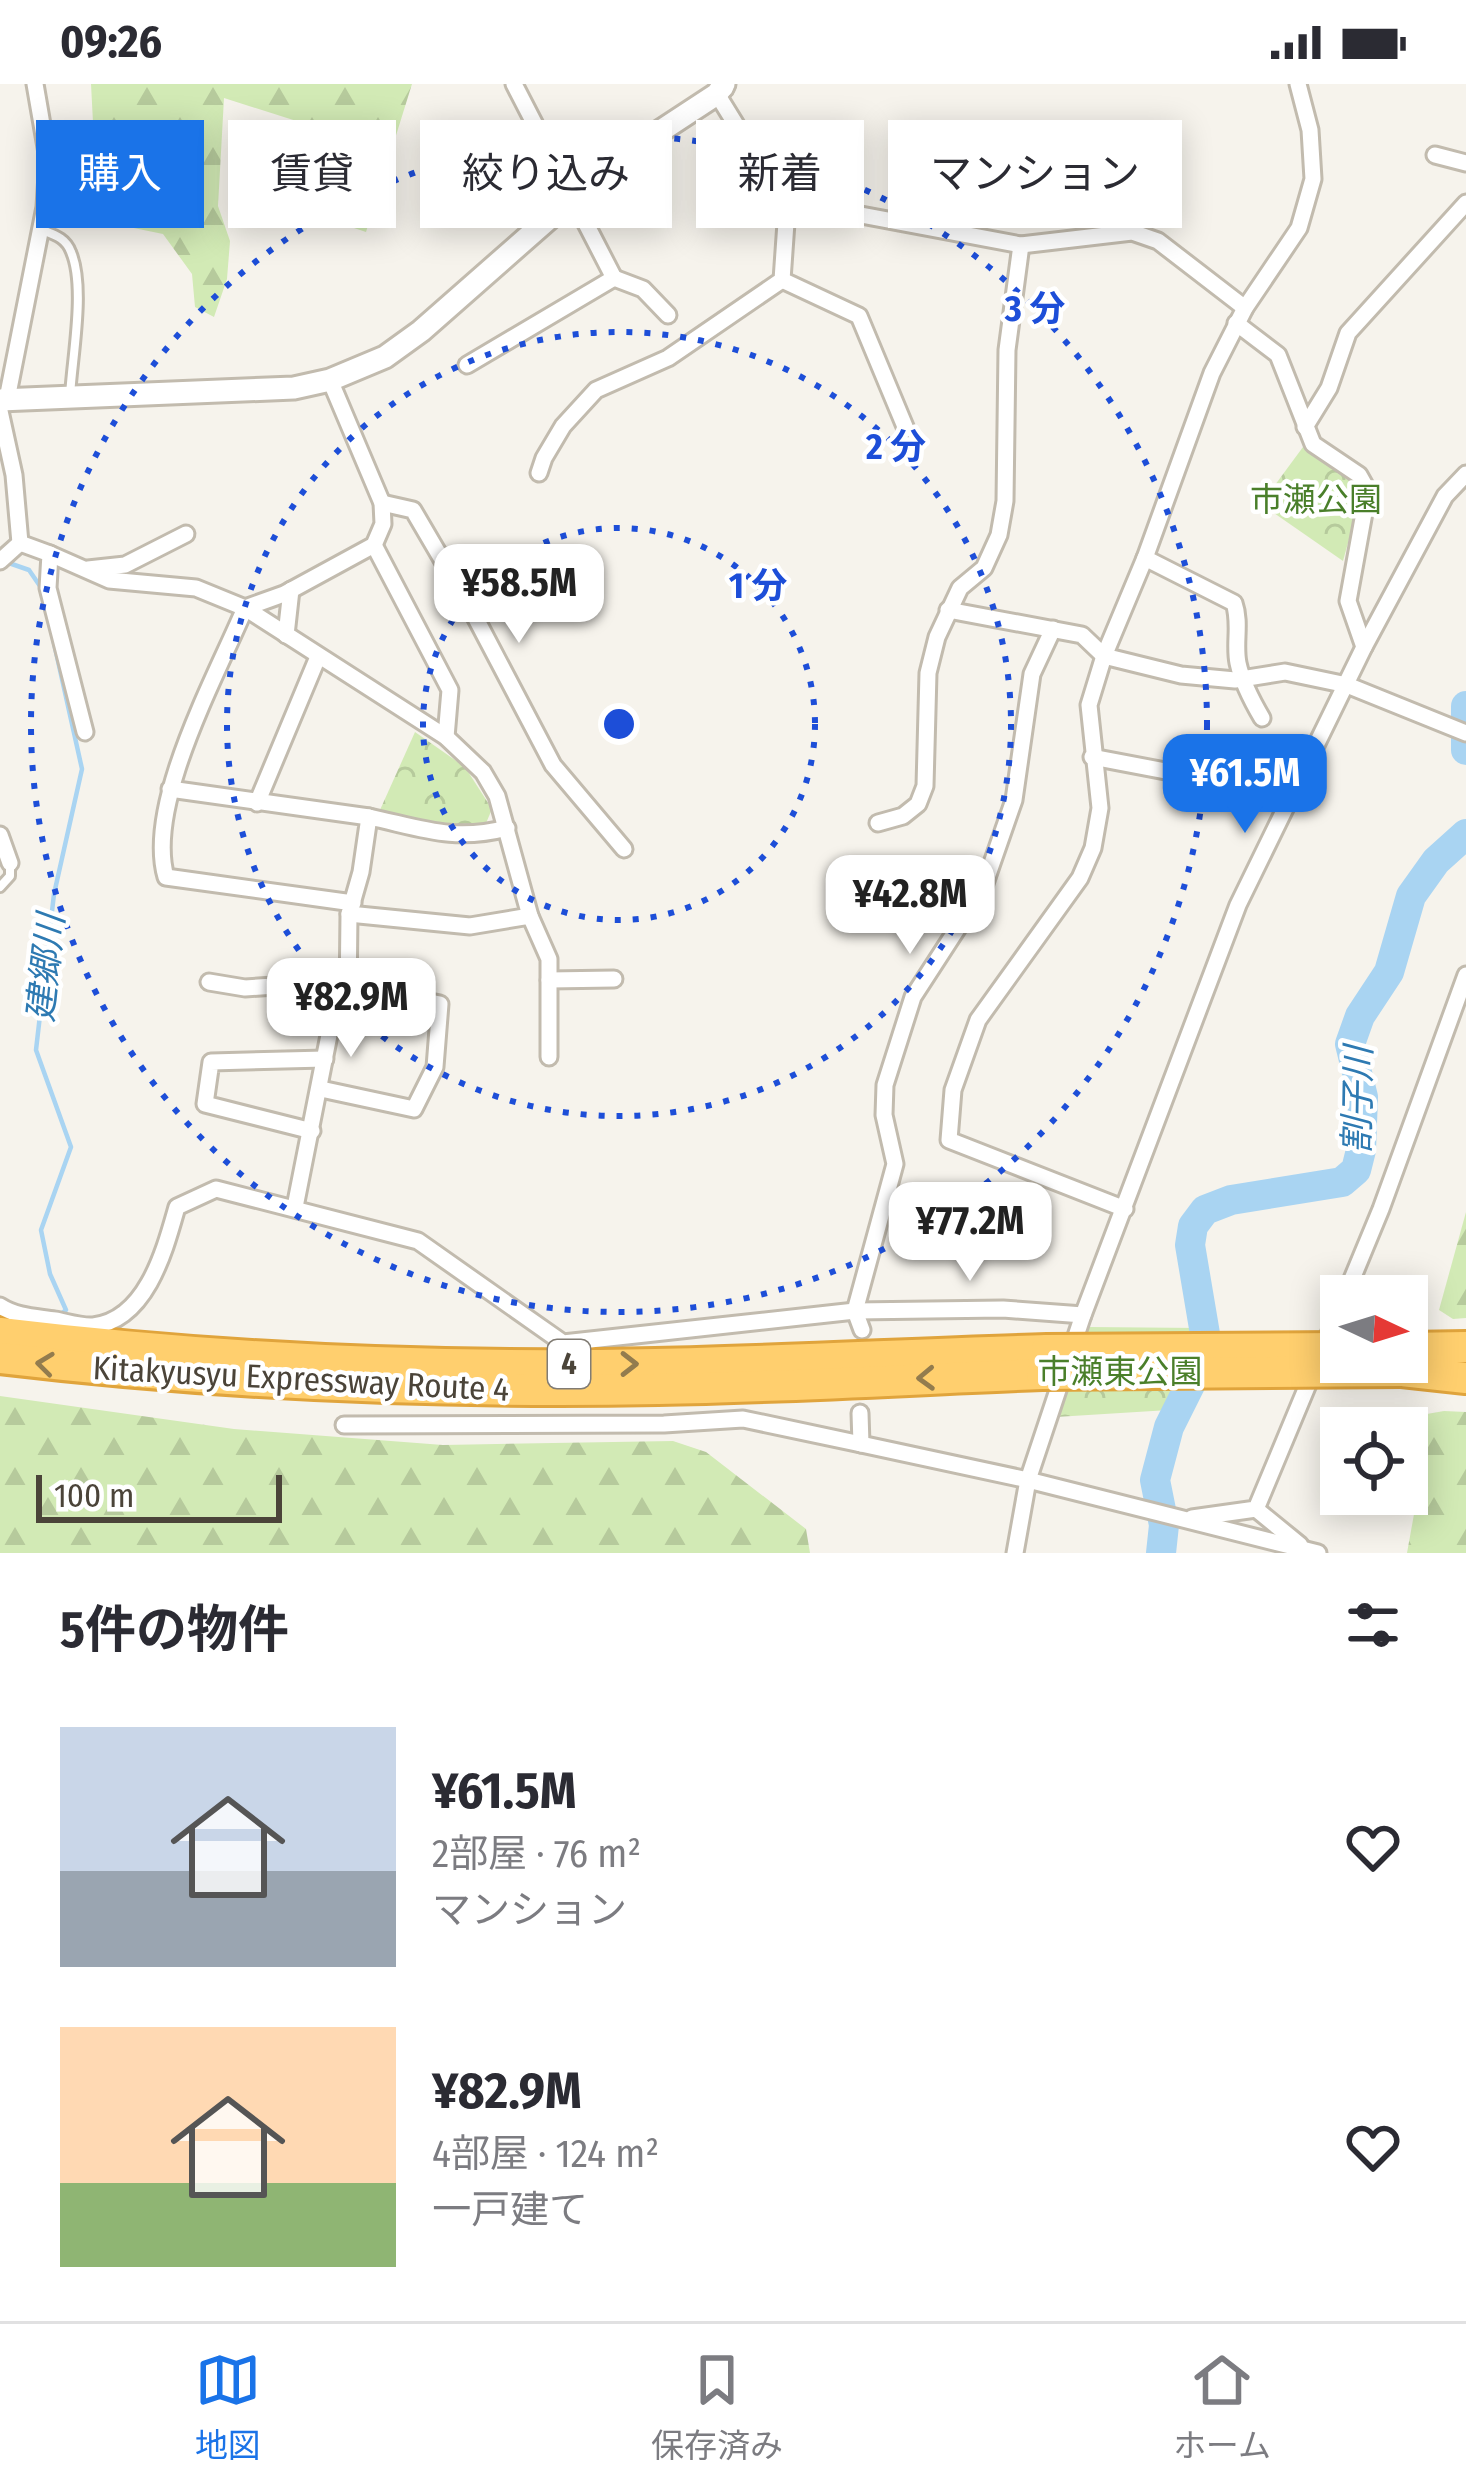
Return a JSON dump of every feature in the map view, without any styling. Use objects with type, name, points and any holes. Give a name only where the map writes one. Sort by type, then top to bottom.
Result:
[{"type":"highway","name":"Kitakyusyu Expressway Route 4","points":[[0,1333],[84,1345],[324,1360],[540,1364],[1320,1360]]},
{"type":"highway","name":"Kitakyusyu Expressway Route 4","points":[[0,1358],[84,1345]]},
{"type":"highway","name":"Kitakyusyu Expressway Route 4","points":[[1428,1355],[1466,1347]]},
{"type":"highway","name":"Kitakyusyu Expressway Route 4","points":[[1045,1362],[1320,1349]]},
{"type":"highway","name":"Kitakyusyu Expressway Route 4","points":[[1428,1366],[1466,1375]]},
{"type":"street","points":[[17,546],[14,475],[2,403],[40,229],[48,159],[35,84]]},
{"type":"street","points":[[514,84],[532,120]]},
{"type":"street","points":[[1125,1209],[949,1140],[952,1090],[978,1020],[1080,878],[1093,848],[1100,808],[1089,706],[1103,656],[1145,558],[1192,423],[1236,323],[1298,228],[1313,178],[1310,130],[1298,84]]},
{"type":"street","points":[[672,123],[724,87],[739,120]]},
{"type":"street","points":[[1435,155],[1466,163]]},
{"type":"street","points":[[1305,428],[1329,388],[1348,333],[1466,203]]},
{"type":"street","points":[[864,216],[1021,245],[1132,232],[1158,241],[1245,308]]},
{"type":"street","points":[[2,403],[294,388],[330,380],[385,357],[421,331],[538,228]]},
{"type":"street","points":[[587,228],[614,278],[643,289],[668,315]]},
{"type":"street","points":[[782,280],[786,228]]},
{"type":"street","points":[[878,823],[903,816],[918,804],[926,786],[928,673],[948,610],[960,588],[984,568],[999,535],[1005,500],[1007,350],[1021,245]]},
{"type":"street","points":[[467,365],[614,278]]},
{"type":"street","points":[[782,280],[859,316],[907,429]]},
{"type":"street","points":[[539,473],[563,426],[596,390],[668,358],[782,280]]},
{"type":"street","points":[[1236,323],[1278,355],[1313,444],[1359,475],[1368,491],[1348,601],[1364,647]]},
{"type":"street","points":[[330,380],[382,503],[383,524],[374,545],[291,590],[245,608],[170,789],[160,854],[166,877],[470,926],[530,916]]},
{"type":"street","points":[[1015,1553],[1028,1480],[1083,1315],[1238,905],[1364,647],[1445,496],[1466,474]]},
{"type":"street","points":[[382,503],[413,511],[553,765],[624,849]]},
{"type":"street","points":[[86,570],[125,565],[186,534]]},
{"type":"street","points":[[374,545],[449,690],[446,737]]},
{"type":"street","points":[[17,546],[50,554],[109,580],[196,588],[245,608],[446,737],[483,772],[497,796],[530,916],[549,959],[549,1057]]},
{"type":"street","points":[[0,561],[17,546]]},
{"type":"street","points":[[50,554],[48,588],[86,732]]},
{"type":"street","points":[[1145,558],[1234,603],[1238,661],[1262,718]]},
{"type":"street","points":[[286,635],[291,590]]},
{"type":"street","points":[[948,610],[1082,634],[1103,656],[1181,675],[1244,678],[1285,672],[1347,685],[1462,731]]},
{"type":"street","points":[[862,1330],[855,1311],[896,1164],[884,1114],[885,1085],[913,997],[983,889],[1014,800],[1032,674],[1053,629]]},
{"type":"street","points":[[257,803],[318,656]]},
{"type":"street","points":[[1092,758],[1180,774]]},
{"type":"street","points":[[170,789],[369,817],[436,835],[477,836],[507,828]]},
{"type":"street","points":[[296,1207],[331,1025],[348,1001],[351,908],[369,817]]},
{"type":"street","points":[[0,835],[10,863]]},
{"type":"street","points":[[1353,1275],[1466,975]]},
{"type":"street","points":[[549,980],[614,979]]},
{"type":"street","points":[[208,982],[244,988],[348,981],[365,989],[440,1004],[435,1067],[414,1109],[321,1088]]},
{"type":"street","points":[[312,1131],[205,1104],[211,1062],[325,1059]]},
{"type":"street","points":[[0,1306],[13,1314],[49,1319],[84,1345],[94,1326],[122,1313],[144,1292],[177,1207],[216,1189],[418,1240],[563,1342],[855,1311],[1003,1309],[1083,1315]]},
{"type":"street","points":[[1256,1509],[1320,1356]]},
{"type":"street","points":[[860,1413],[861,1444]]},
{"type":"street","points":[[344,1425],[664,1424],[743,1418],[1028,1480],[1311,1551]]},
{"type":"street","points":[[1182,1519],[1256,1509],[1311,1551]]},
{"type":"lane","points":[[40,229],[62,238],[73,254],[77,291],[70,398]]},
{"type":"lane","points":[[0,887],[10,876],[10,863]]},
{"type":"green space","points":[[91,84],[412,84],[396,135],[396,120],[293,120],[224,98],[218,206],[230,241],[227,279],[214,317],[195,307],[192,274],[163,234],[134,228],[204,228],[204,120],[93,120]]},
{"type":"green space","name":"市瀬公園","points":[[1303,447],[1355,483],[1361,496],[1343,561],[1261,504]]},
{"type":"green space","points":[[415,732],[465,767],[492,809],[484,828],[431,825],[380,810]]},
{"type":"green space","points":[[1466,1212],[1466,1318],[1453,1319],[1439,1310]]},
{"type":"green space","name":"市瀬東公園","points":[[1089,1327],[1200,1328],[1196,1359],[1169,1410],[1056,1417]]},
{"type":"green space","points":[[0,1396],[234,1429],[443,1445],[673,1441],[706,1452],[806,1529],[810,1553],[0,1553]]},
{"type":"green space","points":[[1466,1412],[1466,1553],[1407,1553],[1414,1515],[1428,1515],[1428,1414]]},
{"type":"waterway","name":"建郷川","points":[[6,562],[29,570],[42,589],[82,769],[54,894],[36,1050],[71,1147],[41,1230],[50,1274],[66,1310],[57,1317]]},
{"type":"waterway","name":"割子川","points":[[1466,706],[1466,750]]},
{"type":"waterway","name":"割子川","points":[[1161,1553],[1164,1525],[1155,1480],[1169,1427],[1203,1359],[1205,1334],[1190,1245],[1193,1226],[1205,1210],[1231,1200],[1342,1182],[1356,1170],[1363,1097],[1350,1044],[1360,1016],[1389,972],[1411,896],[1436,861],[1466,834]]}]
